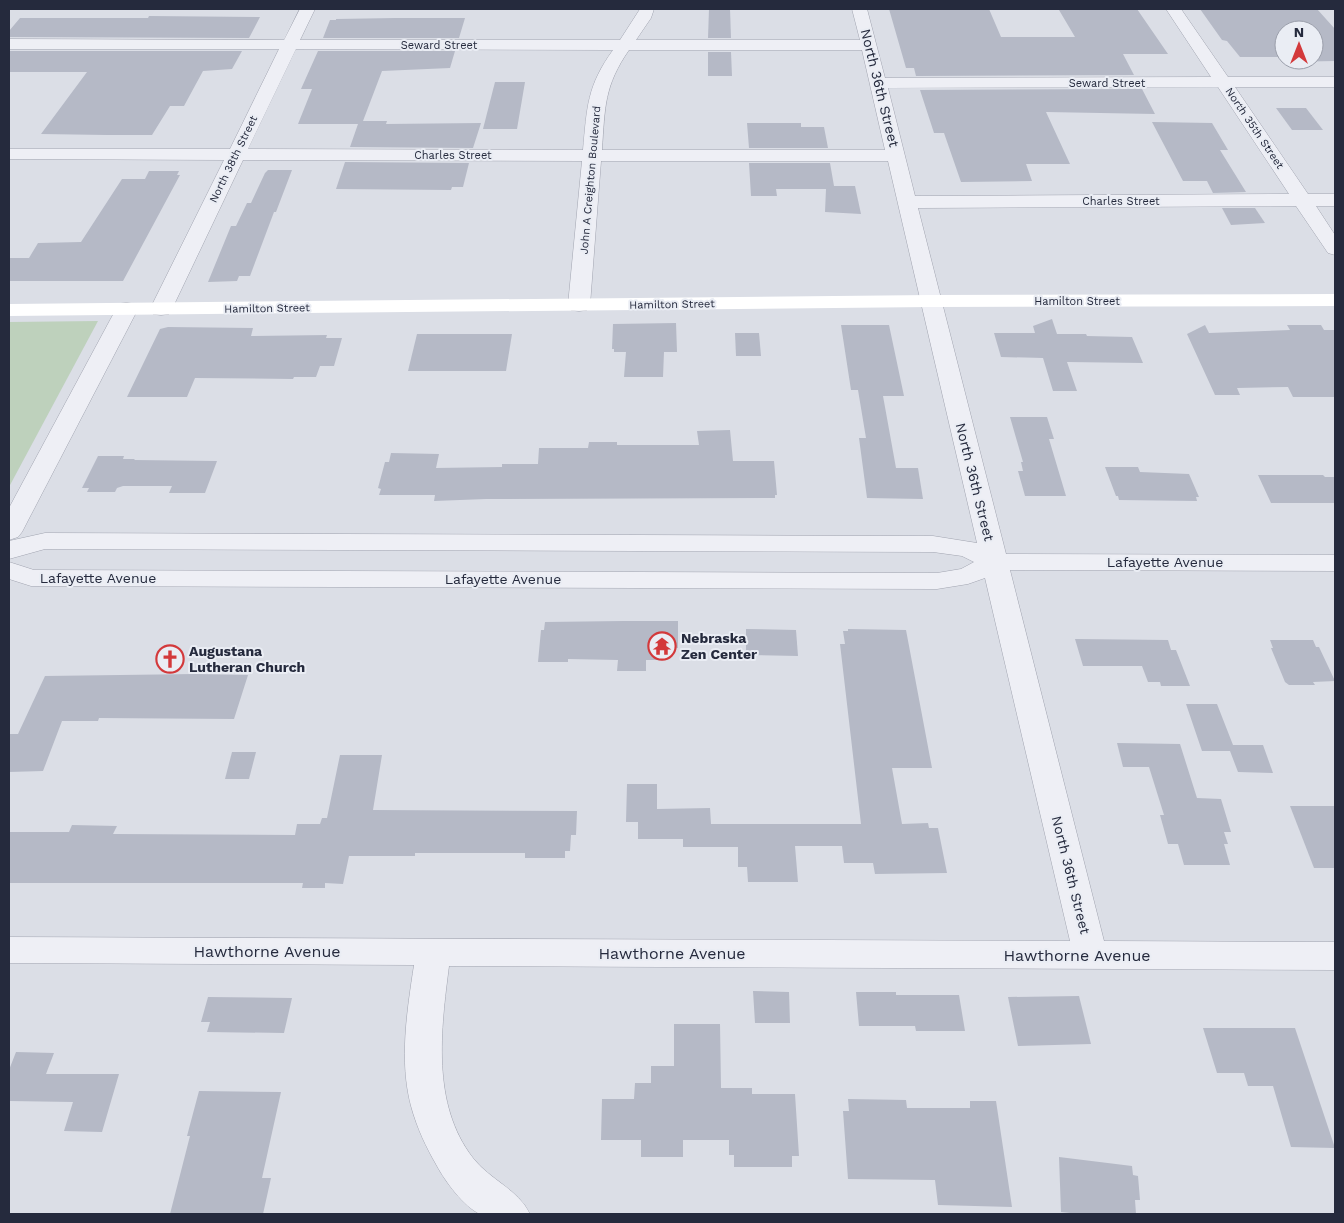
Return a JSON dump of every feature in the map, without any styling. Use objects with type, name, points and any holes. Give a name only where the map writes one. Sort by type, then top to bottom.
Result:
[{"type":"main road","name":"Hamilton Street","points":[[9,310],[931,301],[1335,300]]},
{"type":"street","name":"North 38th Street","points":[[161,309],[306,9]]},
{"type":"street","name":"John A Creighton Boulevard","points":[[579,305],[597,97],[610,67],[647,9]]},
{"type":"street","name":"North 36th Street","points":[[860,9],[1090,955]]},
{"type":"street","name":"North 35th Street","points":[[1174,9],[1335,248]]},
{"type":"street","name":"Seward Street","points":[[9,44],[869,45]]},
{"type":"street","name":"Seward Street","points":[[879,83],[1335,82]]},
{"type":"street","name":"Charles Street","points":[[9,154],[896,156]]},
{"type":"street","name":"Charles Street","points":[[908,202],[1335,200]]},
{"type":"street","points":[[9,532],[127,309]]},
{"type":"street","name":"Lafayette Avenue","points":[[9,551],[19,546],[45,541],[933,544],[969,549],[994,562],[1335,563]]},
{"type":"street","points":[[516,580],[521,543]]},
{"type":"street","name":"Lafayette Avenue","points":[[9,570],[31,578],[937,581],[968,576],[994,562]]},
{"type":"street","name":"Hawthorne Avenue","points":[[9,950],[1335,956]]},
{"type":"street","points":[[433,952],[425,1018],[422,1064],[427,1101],[442,1140],[461,1172],[510,1214]]},
{"type":"green space","points":[[98,321],[9,487],[9,322]]},
{"type":"building","points":[[709,9],[730,9],[731,38],[708,38]]},
{"type":"building","points":[[889,9],[989,9],[1001,37],[1075,37],[1059,10],[1137,9],[1168,54],[1123,54],[1134,75],[916,76],[914,68],[906,68]]},
{"type":"building","points":[[1200,9],[1317,9],[1335,29],[1335,61],[1324,61],[1324,20],[1274,20],[1274,57],[1240,57],[1227,41],[1222,40]]},
{"type":"building","points":[[149,16],[260,17],[249,38],[9,37],[9,31],[20,18],[148,18]]},
{"type":"building","points":[[465,18],[459,38],[323,38],[330,20]]},
{"type":"building","points":[[9,51],[242,51],[232,69],[203,71],[184,106],[170,106],[152,135],[107,135],[41,134],[87,72],[9,72]]},
{"type":"building","points":[[318,51],[455,51],[450,68],[382,71],[363,121],[387,121],[386,124],[481,123],[473,148],[350,147],[358,124],[298,124],[312,89],[301,89]]},
{"type":"building","points":[[708,52],[731,52],[732,76],[708,76]]},
{"type":"building","points":[[495,82],[525,82],[517,129],[483,129]]},
{"type":"building","points":[[1142,89],[1155,114],[1046,112],[1070,164],[1026,164],[1032,181],[961,182],[944,133],[934,133],[920,90]]},
{"type":"building","points":[[1276,108],[1306,108],[1323,130],[1292,130]]},
{"type":"building","points":[[1152,122],[1212,123],[1228,150],[1220,150],[1246,192],[1213,193],[1207,181],[1183,181]]},
{"type":"building","points":[[747,123],[801,123],[801,127],[824,127],[828,148],[749,148]]},
{"type":"building","points":[[345,162],[469,163],[463,187],[452,187],[451,190],[336,189]]},
{"type":"building","points":[[749,163],[830,163],[834,186],[855,186],[861,214],[825,212],[826,189],[776,189],[777,196],[751,196]]},
{"type":"building","points":[[268,170],[292,170],[250,276],[239,276],[237,281],[208,282],[231,226],[236,226],[247,203],[251,203]]},
{"type":"building","points":[[149,171],[179,171],[177,175],[180,175],[123,281],[9,281],[9,258],[29,258],[38,243],[81,242],[122,179],[145,179]]},
{"type":"building","points":[[1222,208],[1255,208],[1265,223],[1231,225]]},
{"type":"building","points":[[1052,319],[1057,334],[1132,337],[1143,363],[1067,362],[1077,391],[1053,391],[1043,358],[1001,357],[994,333],[1035,333],[1033,326]]},
{"type":"building","points":[[676,323],[677,352],[664,352],[663,377],[624,377],[626,352],[614,352],[614,349],[612,349],[613,324]]},
{"type":"building","points":[[841,325],[889,325],[904,396],[883,396],[896,468],[918,468],[923,499],[867,498],[859,438],[866,438],[858,390],[851,390]]},
{"type":"building","points":[[1205,325],[1209,333],[1290,330],[1287,325],[1321,325],[1324,330],[1335,330],[1335,397],[1293,397],[1288,387],[1237,388],[1240,395],[1215,395],[1187,334]]},
{"type":"building","points":[[168,327],[253,328],[251,336],[327,335],[326,338],[342,338],[334,366],[320,366],[316,377],[294,377],[293,379],[195,378],[187,397],[127,397],[160,329]]},
{"type":"building","points":[[735,333],[759,333],[761,356],[736,356]]},
{"type":"building","points":[[417,334],[512,334],[506,371],[408,371]]},
{"type":"building","points":[[1010,417],[1047,417],[1054,439],[1049,439],[1066,496],[1025,496],[1018,471],[1023,471],[1021,462],[1023,462]]},
{"type":"building","points":[[730,430],[733,461],[774,461],[777,495],[775,495],[775,498],[486,499],[434,501],[435,495],[379,495],[381,489],[378,488],[385,462],[389,462],[391,453],[439,454],[436,468],[502,467],[502,464],[538,464],[539,448],[588,448],[589,442],[617,442],[617,445],[699,445],[697,431]]},
{"type":"building","points":[[98,456],[124,456],[123,459],[134,460],[217,461],[205,493],[169,493],[172,486],[123,486],[117,488],[115,492],[87,492],[89,488],[82,488]]},
{"type":"building","points":[[1105,467],[1138,467],[1140,472],[1189,474],[1199,497],[1196,497],[1197,501],[1119,500]]},
{"type":"building","points":[[1258,475],[1323,475],[1325,477],[1335,477],[1335,503],[1271,503]]},
{"type":"building","points":[[678,621],[678,648],[667,648],[667,660],[646,660],[646,671],[617,671],[618,660],[568,659],[568,662],[538,662],[541,630],[544,630],[545,622]]},
{"type":"building","points":[[746,629],[796,630],[798,656],[746,655]]},
{"type":"building","points":[[848,629],[906,630],[932,768],[892,768],[902,824],[928,823],[929,828],[938,828],[947,873],[875,874],[873,863],[844,863],[842,846],[795,846],[798,882],[748,882],[747,867],[738,867],[738,847],[683,847],[683,839],[638,839],[638,822],[626,822],[627,784],[657,784],[657,809],[710,808],[711,824],[861,824],[840,644],[845,644],[843,631],[848,631]]},
{"type":"building","points":[[1075,639],[1168,640],[1171,650],[1176,650],[1190,686],[1161,686],[1160,682],[1148,682],[1142,666],[1083,666]]},
{"type":"building","points":[[1270,640],[1313,640],[1316,647],[1319,647],[1335,681],[1313,682],[1315,685],[1289,685],[1285,682],[1271,648],[1273,648]]},
{"type":"building","points":[[248,675],[234,719],[99,718],[98,721],[62,721],[43,771],[9,772],[9,734],[18,734],[45,676]]},
{"type":"building","points":[[1186,704],[1217,704],[1233,745],[1263,745],[1273,773],[1238,772],[1230,751],[1202,751]]},
{"type":"building","points":[[1117,743],[1180,744],[1197,798],[1221,799],[1231,832],[1224,832],[1228,844],[1224,844],[1230,865],[1184,865],[1178,844],[1168,844],[1160,815],[1164,815],[1149,767],[1123,767]]},
{"type":"building","points":[[232,752],[256,752],[249,779],[225,779]]},
{"type":"building","points":[[340,755],[382,755],[373,810],[577,811],[576,835],[571,835],[570,851],[565,851],[565,858],[525,858],[525,853],[415,853],[415,856],[349,856],[343,884],[325,883],[325,888],[302,888],[303,883],[9,883],[9,832],[69,832],[72,825],[117,826],[113,834],[295,835],[297,824],[320,824],[322,818],[327,818]]},
{"type":"building","points":[[1290,806],[1335,806],[1335,868],[1314,868]]},
{"type":"building","points":[[753,991],[789,992],[790,1023],[755,1023]]},
{"type":"building","points":[[856,992],[896,992],[896,995],[959,995],[965,1031],[916,1031],[915,1026],[859,1026]]},
{"type":"building","points":[[1079,996],[1091,1044],[1018,1046],[1008,997]]},
{"type":"building","points":[[208,997],[292,998],[284,1033],[207,1032],[210,1022],[201,1022]]},
{"type":"building","points":[[674,1024],[720,1024],[721,1088],[752,1088],[752,1094],[795,1094],[799,1156],[792,1156],[792,1167],[734,1167],[734,1155],[729,1155],[729,1140],[683,1140],[683,1157],[641,1157],[641,1140],[601,1140],[602,1099],[634,1099],[635,1083],[651,1083],[651,1066],[674,1066]]},
{"type":"building","points":[[1203,1028],[1295,1028],[1335,1148],[1291,1147],[1273,1086],[1248,1086],[1244,1073],[1217,1073]]},
{"type":"building","points":[[16,1052],[54,1053],[46,1074],[119,1074],[102,1132],[64,1131],[73,1102],[9,1101],[9,1070]]},
{"type":"building","points":[[199,1091],[281,1092],[262,1178],[271,1178],[263,1214],[170,1214],[190,1136],[187,1136]]},
{"type":"building","points":[[848,1099],[906,1100],[907,1108],[970,1108],[970,1101],[996,1101],[1012,1207],[938,1205],[935,1180],[848,1179],[843,1111],[849,1111]]},
{"type":"building","points":[[1059,1157],[1132,1166],[1133,1175],[1138,1176],[1140,1200],[1135,1200],[1136,1214],[1061,1212]]},
{"type":"place","name":"Nebraska Zen Center","points":[[662,646]]},
{"type":"place","name":"Augustana Lutheran Church","points":[[170,659]]}]
